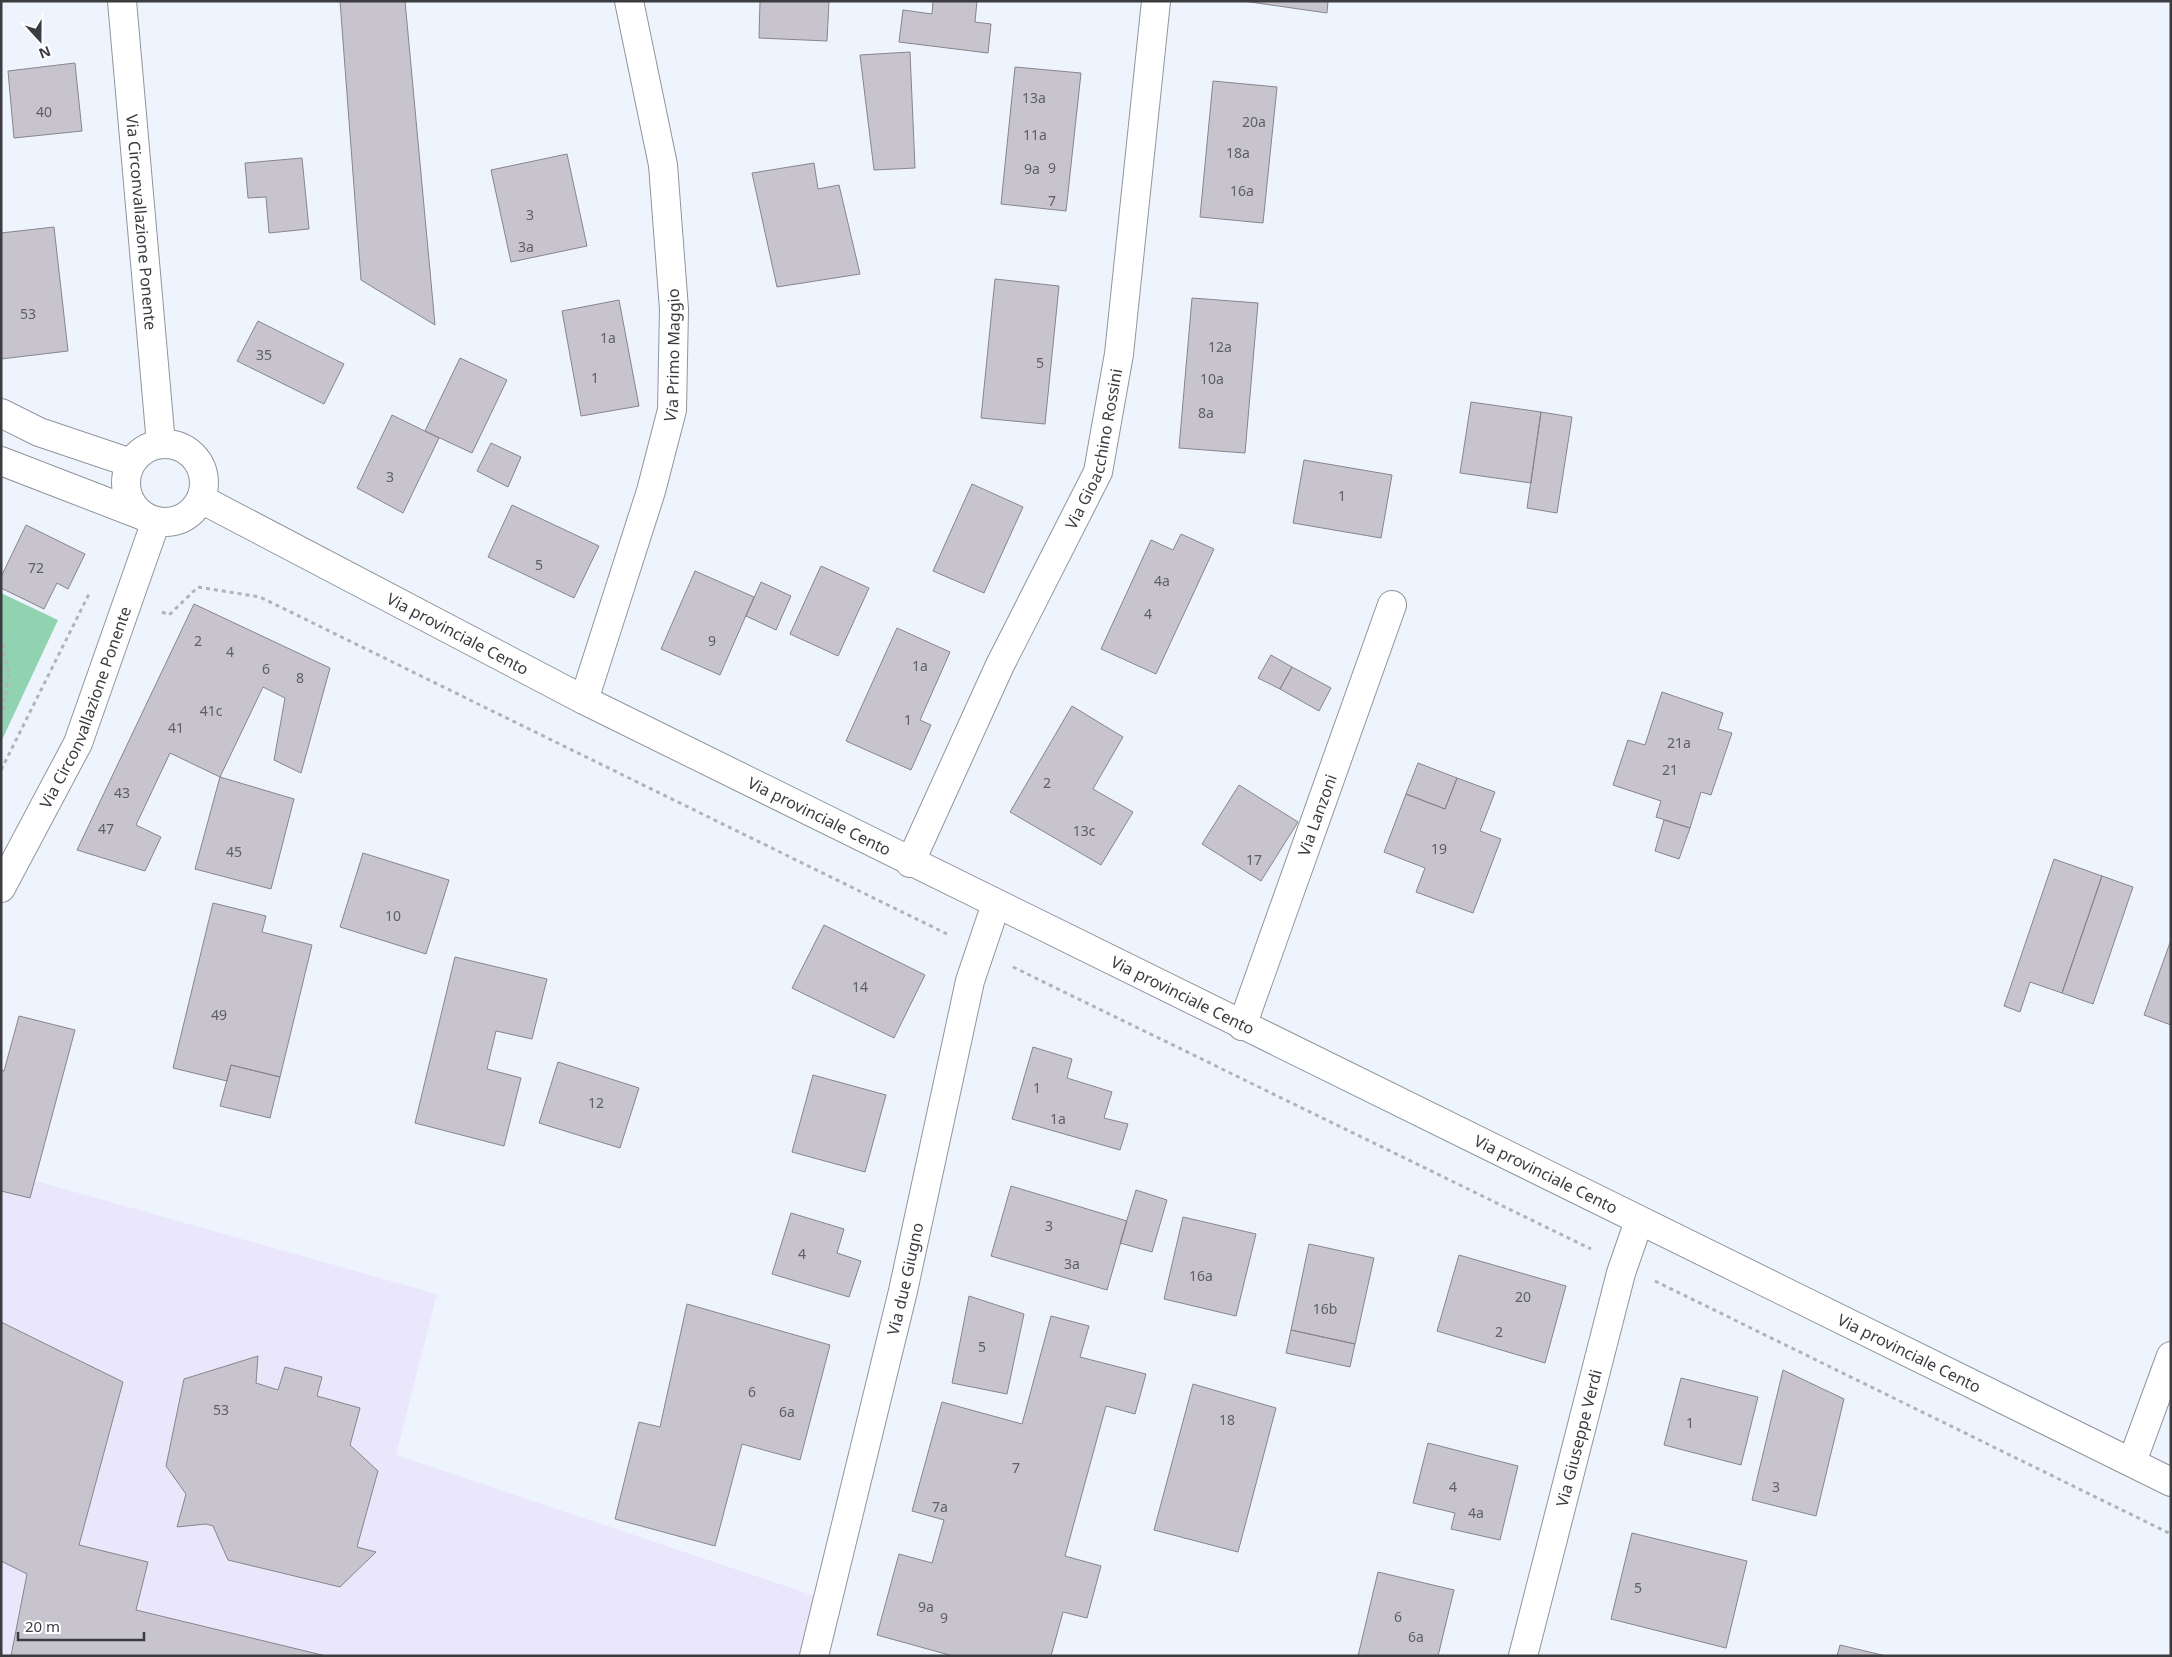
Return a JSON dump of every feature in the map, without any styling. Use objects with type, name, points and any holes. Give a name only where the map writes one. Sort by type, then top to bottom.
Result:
[{"type":"street","name":"Via Circonvallazione Ponente","points":[[122,1],[161,444]]},
{"type":"street","name":"Via Primo Maggio","points":[[584,700],[651,492],[672,410],[674,309],[663,165],[629,1]]},
{"type":"street","name":"Via Gioacchino Rossini","points":[[910,863],[1000,665],[1098,472],[1119,354],[1156,1]]},
{"type":"street","points":[[1,413],[39,432],[131,464]]},
{"type":"street","points":[[1,461],[151,519],[182,518],[196,507],[201,499],[204,488],[200,465],[184,448],[161,444],[144,450],[131,464],[126,473],[127,493],[138,511],[151,519]]},
{"type":"street","name":"Via provinciale Cento","points":[[201,499],[584,700],[910,863],[2171,1482]]},
{"type":"street","name":"Via Circonvallazione Ponente","points":[[1,888],[78,743],[130,599],[151,519]]},
{"type":"street","name":"Via Lanzoni","points":[[1242,1026],[1392,605]]},
{"type":"street","name":"Via due Giugno","points":[[814,1656],[903,1292],[970,981],[996,904]]},
{"type":"street","name":"Via Giuseppe Verdi","points":[[1523,1656],[1624,1265],[1639,1221]]},
{"type":"street","points":[[2132,1462],[2171,1356]]},
{"type":"path","points":[[2,767],[94,585],[130,599]]},
{"type":"path","points":[[198,586],[260,597],[2171,1534]]},
{"type":"path","points":[[1,636],[9,674],[1,723]]},
{"type":"shaded area","points":[[1,1171],[437,1294],[396,1455],[830,1601],[811,1656],[1,1656]]},
{"type":"green space","points":[[1,593],[58,620],[1,742]]},
{"type":"building","points":[[340,1],[405,1],[435,325],[361,280]]},
{"type":"building","points":[[760,1],[829,1],[827,41],[759,38]]},
{"type":"building","points":[[933,1],[977,1],[975,22],[991,24],[988,53],[899,42],[903,10],[932,14]]},
{"type":"building","points":[[1243,1],[1328,1],[1327,13]]},
{"type":"building","points":[[910,52],[915,168],[874,170],[860,55]]},
{"type":"building","points":[[75,63],[82,131],[14,138],[8,71]]},
{"type":"building","points":[[1015,67],[1081,73],[1066,211],[1001,204]]},
{"type":"building","points":[[1213,81],[1277,87],[1263,223],[1200,217]]},
{"type":"building","points":[[567,154],[587,246],[511,262],[491,170]]},
{"type":"building","points":[[302,158],[309,229],[269,233],[266,197],[248,198],[245,163]]},
{"type":"building","points":[[814,163],[818,189],[839,185],[860,274],[777,287],[752,173]]},
{"type":"building","points":[[54,227],[68,351],[1,359],[1,233]]},
{"type":"building","points":[[995,279],[1059,286],[1045,424],[981,418]]},
{"type":"building","points":[[1192,298],[1258,303],[1245,453],[1179,448]]},
{"type":"building","points":[[619,300],[639,406],[581,416],[562,311]]},
{"type":"building","points":[[258,321],[344,364],[324,404],[237,361]]},
{"type":"building","points":[[460,358],[507,380],[472,453],[425,431]]},
{"type":"building","points":[[1471,402],[1541,412],[1531,483],[1460,473]]},
{"type":"building","points":[[1541,412],[1572,417],[1557,513],[1527,508]]},
{"type":"building","points":[[392,415],[439,438],[403,513],[357,488]]},
{"type":"building","points":[[491,443],[521,457],[508,487],[477,471]]},
{"type":"building","points":[[1304,460],[1392,475],[1381,538],[1293,523]]},
{"type":"building","points":[[972,484],[1023,507],[984,593],[933,571]]},
{"type":"building","points":[[512,505],[599,546],[574,598],[488,557]]},
{"type":"building","points":[[26,525],[85,554],[68,589],[57,583],[44,609],[1,588],[1,577]]},
{"type":"building","points":[[1181,534],[1214,549],[1156,674],[1101,649],[1151,540],[1173,550]]},
{"type":"building","points":[[821,566],[869,588],[838,656],[790,634]]},
{"type":"building","points":[[695,571],[754,597],[720,675],[661,649]]},
{"type":"building","points":[[761,582],[791,596],[776,630],[746,616]]},
{"type":"building","points":[[194,604],[330,668],[301,773],[274,760],[285,698],[263,687],[220,777],[170,753],[136,825],[161,837],[145,871],[77,850]]},
{"type":"building","points":[[897,628],[950,652],[920,720],[931,725],[911,770],[846,741]]},
{"type":"building","points":[[1271,655],[1292,667],[1280,689],[1258,678]]},
{"type":"building","points":[[1292,667],[1331,688],[1319,711],[1280,689]]},
{"type":"building","points":[[1662,692],[1723,713],[1718,729],[1732,733],[1711,795],[1701,792],[1690,828],[1656,817],[1661,801],[1613,785],[1628,740],[1645,745]]},
{"type":"building","points":[[1072,706],[1123,737],[1093,789],[1133,812],[1101,865],[1010,812]]},
{"type":"building","points":[[1418,763],[1457,778],[1445,809],[1406,794]]},
{"type":"building","points":[[220,777],[294,799],[271,889],[195,869]]},
{"type":"building","points":[[1457,778],[1495,792],[1480,831],[1501,839],[1473,913],[1416,892],[1425,868],[1384,852],[1406,794],[1445,809]]},
{"type":"building","points":[[1239,785],[1298,822],[1261,881],[1202,844]]},
{"type":"building","points":[[1664,820],[1690,828],[1679,859],[1655,851]]},
{"type":"building","points":[[363,853],[449,880],[426,954],[340,927]]},
{"type":"building","points":[[2054,859],[2102,876],[2062,993],[2030,982],[2020,1012],[2004,1006]]},
{"type":"building","points":[[2102,876],[2133,887],[2093,1004],[2062,993]]},
{"type":"building","points":[[213,903],[266,916],[262,932],[312,945],[280,1077],[231,1065],[227,1081],[173,1068]]},
{"type":"building","points":[[824,925],[925,975],[894,1038],[792,988]]},
{"type":"building","points":[[2171,940],[2171,1025],[2144,1015]]},
{"type":"building","points":[[455,957],[547,979],[532,1039],[496,1031],[487,1069],[521,1078],[504,1146],[415,1123]]},
{"type":"building","points":[[19,1016],[75,1030],[30,1198],[1,1191],[1,1070],[4,1071]]},
{"type":"building","points":[[1033,1047],[1072,1059],[1067,1078],[1112,1092],[1104,1118],[1128,1124],[1120,1150],[1012,1119]]},
{"type":"building","points":[[558,1062],[639,1088],[620,1148],[539,1123]]},
{"type":"building","points":[[231,1065],[280,1077],[270,1118],[220,1106]]},
{"type":"building","points":[[813,1075],[886,1095],[865,1172],[792,1152]]},
{"type":"building","points":[[1011,1186],[1127,1221],[1107,1290],[991,1256]]},
{"type":"building","points":[[1136,1190],[1167,1200],[1152,1252],[1120,1243]]},
{"type":"building","points":[[791,1213],[844,1229],[837,1253],[861,1261],[849,1297],[772,1274]]},
{"type":"building","points":[[1183,1217],[1256,1234],[1236,1316],[1164,1299]]},
{"type":"building","points":[[1309,1244],[1374,1258],[1355,1344],[1291,1330]]},
{"type":"building","points":[[1459,1255],[1566,1286],[1545,1363],[1437,1331]]},
{"type":"building","points":[[969,1296],[1024,1314],[1007,1394],[952,1383]]},
{"type":"building","points":[[687,1304],[830,1345],[800,1460],[742,1444],[715,1546],[615,1519],[639,1422],[660,1427]]},
{"type":"building","points":[[1051,1316],[1089,1326],[1080,1357],[1146,1374],[1135,1414],[1106,1406],[1065,1556],[1101,1566],[1087,1618],[1063,1612],[1051,1656],[953,1656],[877,1635],[899,1554],[932,1563],[944,1520],[912,1511],[942,1402],[1022,1424]]},
{"type":"building","points":[[1,1322],[123,1382],[79,1545],[148,1562],[136,1610],[326,1656],[11,1656],[27,1574],[1,1561]]},
{"type":"building","points":[[1291,1330],[1355,1344],[1350,1367],[1286,1353]]},
{"type":"building","points":[[258,1356],[256,1383],[278,1390],[285,1367],[322,1377],[317,1396],[360,1408],[350,1445],[378,1471],[357,1547],[376,1552],[340,1587],[228,1560],[213,1526],[206,1524],[177,1527],[186,1494],[166,1466],[184,1379]]},
{"type":"building","points":[[1783,1370],[1844,1399],[1816,1516],[1752,1500]]},
{"type":"building","points":[[1681,1378],[1758,1397],[1741,1465],[1664,1445]]},
{"type":"building","points":[[1193,1384],[1276,1408],[1238,1552],[1154,1530]]},
{"type":"building","points":[[1428,1443],[1518,1466],[1500,1540],[1451,1529],[1455,1513],[1413,1503]]},
{"type":"building","points":[[1632,1533],[1747,1561],[1726,1648],[1611,1619]]},
{"type":"building","points":[[1378,1572],[1454,1590],[1438,1656],[1358,1656]]},
{"type":"building","points":[[1840,1645],[1886,1656],[1837,1656]]}]
